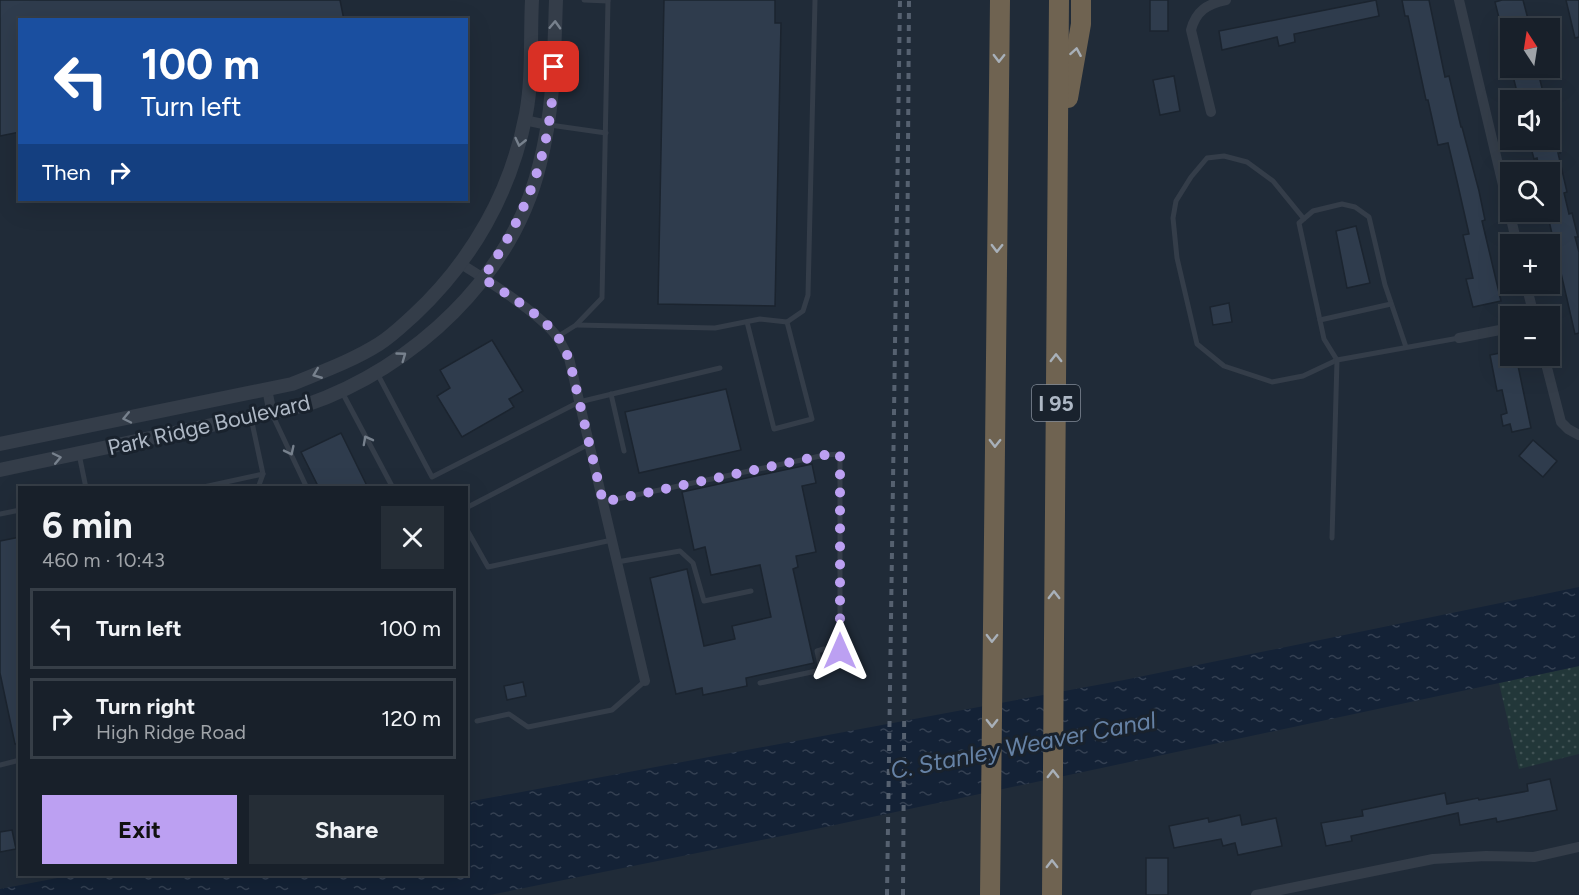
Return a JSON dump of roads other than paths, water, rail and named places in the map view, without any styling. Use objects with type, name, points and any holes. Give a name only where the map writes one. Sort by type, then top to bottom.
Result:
[{"type":"highway","points":[[990,895],[1000,0]]},
{"type":"highway","name":"I 95","points":[[1052,895],[1059,0]]},
{"type":"highway","points":[[1058,151],[1081,24],[1081,0]]},
{"type":"street","name":"Park Ridge Boulevard","points":[[0,444],[292,384],[337,366],[380,344],[425,304],[461,264],[482,233],[497,204],[519,148],[525,120],[532,0]]},
{"type":"street","name":"Park Ridge Boulevard","points":[[0,470],[306,405],[342,392],[377,373],[429,336],[483,278],[509,238],[527,201],[540,164],[548,125],[554,80],[556,0]]},
{"type":"street","points":[[1210,112],[1191,30],[1199,12],[1206,6],[1226,0]]},
{"type":"street","points":[[1459,0],[1515,234]]},
{"type":"street","points":[[525,120],[548,125]]},
{"type":"street","points":[[461,264],[540,319],[557,337],[569,358],[645,681]]},
{"type":"street","points":[[1459,338],[1500,330]]},
{"type":"street","points":[[1546,366],[1558,413],[1568,429],[1578,435]]},
{"type":"street","points":[[267,389],[272,414]]},
{"type":"street","points":[[1256,895],[1433,859],[1486,856],[1534,857],[1579,847]]},
{"type":"lane","points":[[557,337],[576,325],[602,298],[608,0],[584,0]]},
{"type":"lane","points":[[576,325],[715,328],[760,319],[787,322],[803,311],[808,296],[815,0]]},
{"type":"lane","points":[[548,125],[606,133]]},
{"type":"lane","points":[[1304,219],[1273,181],[1247,162],[1224,156],[1207,158],[1191,177],[1176,201],[1173,218],[1177,258],[1197,344],[1224,366],[1272,382],[1303,376],[1337,360],[1459,338]]},
{"type":"lane","points":[[1332,538],[1337,360],[1324,339],[1299,223],[1313,211],[1342,204],[1355,207],[1369,217],[1390,304],[1406,347]]},
{"type":"lane","points":[[1320,320],[1390,304]]},
{"type":"lane","points":[[747,322],[774,429],[812,419],[787,322]]},
{"type":"lane","points":[[377,373],[432,477],[579,402],[720,368]]},
{"type":"lane","points":[[342,392],[392,486]]},
{"type":"lane","points":[[611,394],[624,451]]},
{"type":"lane","points":[[272,414],[306,486]]},
{"type":"lane","points":[[251,418],[263,474],[259,486]]},
{"type":"lane","points":[[468,507],[589,444]]},
{"type":"lane","points":[[79,454],[86,486]]},
{"type":"lane","points":[[603,502],[825,455],[840,454],[840,651],[817,651],[821,670],[760,683]]},
{"type":"lane","points":[[208,486],[263,474]]},
{"type":"lane","points":[[0,514],[18,510]]},
{"type":"lane","points":[[468,532],[488,567],[612,540]]},
{"type":"lane","points":[[617,562],[680,550],[693,563],[704,601],[751,591]]},
{"type":"lane","points":[[477,721],[509,714],[528,727],[612,710],[645,681]]},
{"type":"lane","points":[[0,765],[18,760]]},
{"type":"water","name":"C. Stanley Weaver Canal","points":[[1579,587],[1579,666],[816,829],[490,895],[0,895],[0,889],[68,876],[468,876],[468,802],[1124,680]]},
{"type":"railway","points":[[887,895],[900,0]]},
{"type":"railway","points":[[903,895],[909,0]]}]
